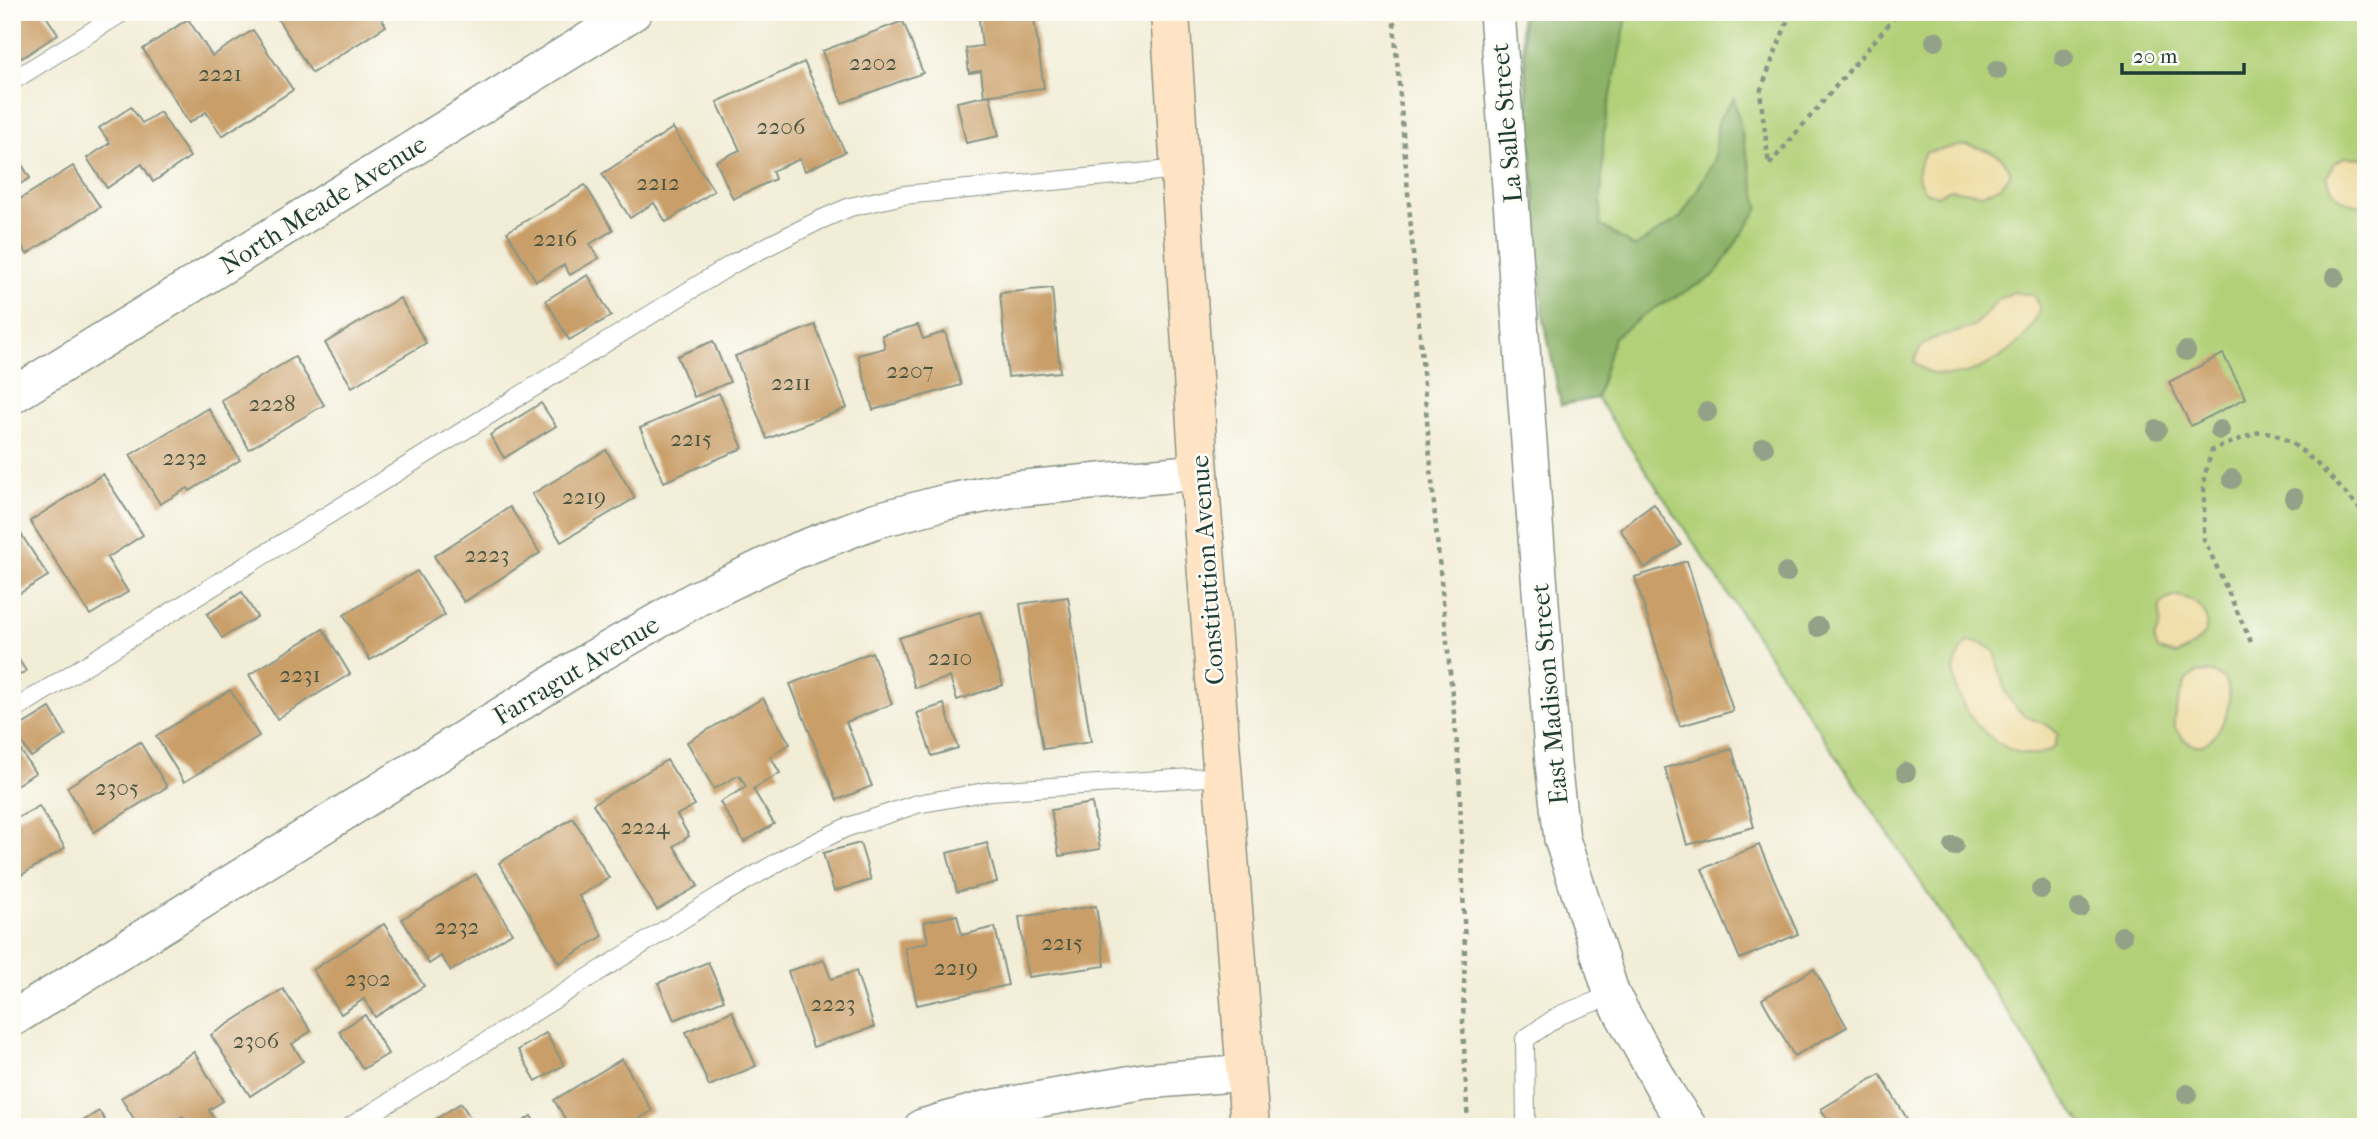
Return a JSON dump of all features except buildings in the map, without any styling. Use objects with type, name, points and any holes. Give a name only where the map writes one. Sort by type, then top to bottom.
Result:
[{"type":"main road","name":"Constitution Avenue","points":[[1170,12],[1199,472],[1250,1127]]},
{"type":"street","name":"North Meade Avenue","points":[[12,396],[634,12]]},
{"type":"street","name":"La Salle Street","points":[[1497,12],[1514,234]]},
{"type":"street","name":"East Madison Street","points":[[1514,234],[1553,764],[1562,839],[1612,995],[1667,1094],[1689,1127]]},
{"type":"street","name":"Farragut Avenue","points":[[12,1019],[593,658],[696,599],[793,552],[874,521],[946,502],[1014,489],[1199,472]]},
{"type":"street","points":[[922,1127],[984,1109],[1144,1080],[1246,1073]]},
{"type":"lane","points":[[12,81],[123,12]]},
{"type":"lane","points":[[12,711],[734,263],[820,220],[850,207],[904,195],[1180,169]]},
{"type":"lane","points":[[350,1127],[721,895],[845,828],[917,804],[990,792],[1223,776]]},
{"type":"lane","points":[[1526,1127],[1525,1039],[1560,1015],[1612,995]]},
{"type":"path","points":[[1393,12],[1435,516],[1459,765],[1465,950],[1463,1025],[1468,1127]]},
{"type":"path","points":[[1791,12],[1760,92],[1769,165],[1899,12]]},
{"type":"path","points":[[2251,642],[2204,539],[2204,478],[2212,450],[2267,431],[2299,448],[2366,515]]},
{"type":"green space","points":[[1520,12],[2366,12],[2366,1127],[2084,1127],[1597,398],[1561,405],[1543,315]]},
{"type":"green space","points":[[1522,12],[1628,12],[1604,129],[1600,224],[1634,247],[1681,217],[1714,161],[1718,120],[1734,98],[1759,208],[1714,276],[1655,308],[1614,337],[1597,398],[1561,405],[1543,315]]},
{"type":"sand","points":[[1966,145],[1987,150],[1999,157],[2011,174],[2001,186],[1983,194],[1951,189],[1937,195],[1927,193],[1918,178],[1920,163],[1926,152]]},
{"type":"sand","points":[[2345,157],[2366,158],[2366,204],[2363,206],[2340,198],[2327,178],[2333,164]]},
{"type":"sand","points":[[2013,292],[2033,295],[2040,308],[2031,328],[2021,340],[1993,362],[1960,374],[1943,375],[1928,371],[1914,362],[1924,344],[1976,324],[1998,300]]},
{"type":"sand","points":[[2178,596],[2201,608],[2207,624],[2198,642],[2176,655],[2158,650],[2154,638],[2160,627],[2161,604]]},
{"type":"sand","points":[[1968,642],[1982,643],[1995,651],[2009,698],[2021,712],[2058,734],[2054,747],[2038,754],[2020,753],[2002,745],[1972,718],[1961,700],[1955,682],[1955,666]]},
{"type":"sand","points":[[2210,672],[2222,677],[2228,686],[2229,702],[2226,713],[2216,734],[2208,742],[2190,744],[2175,728],[2177,707],[2186,680],[2196,673]]}]
